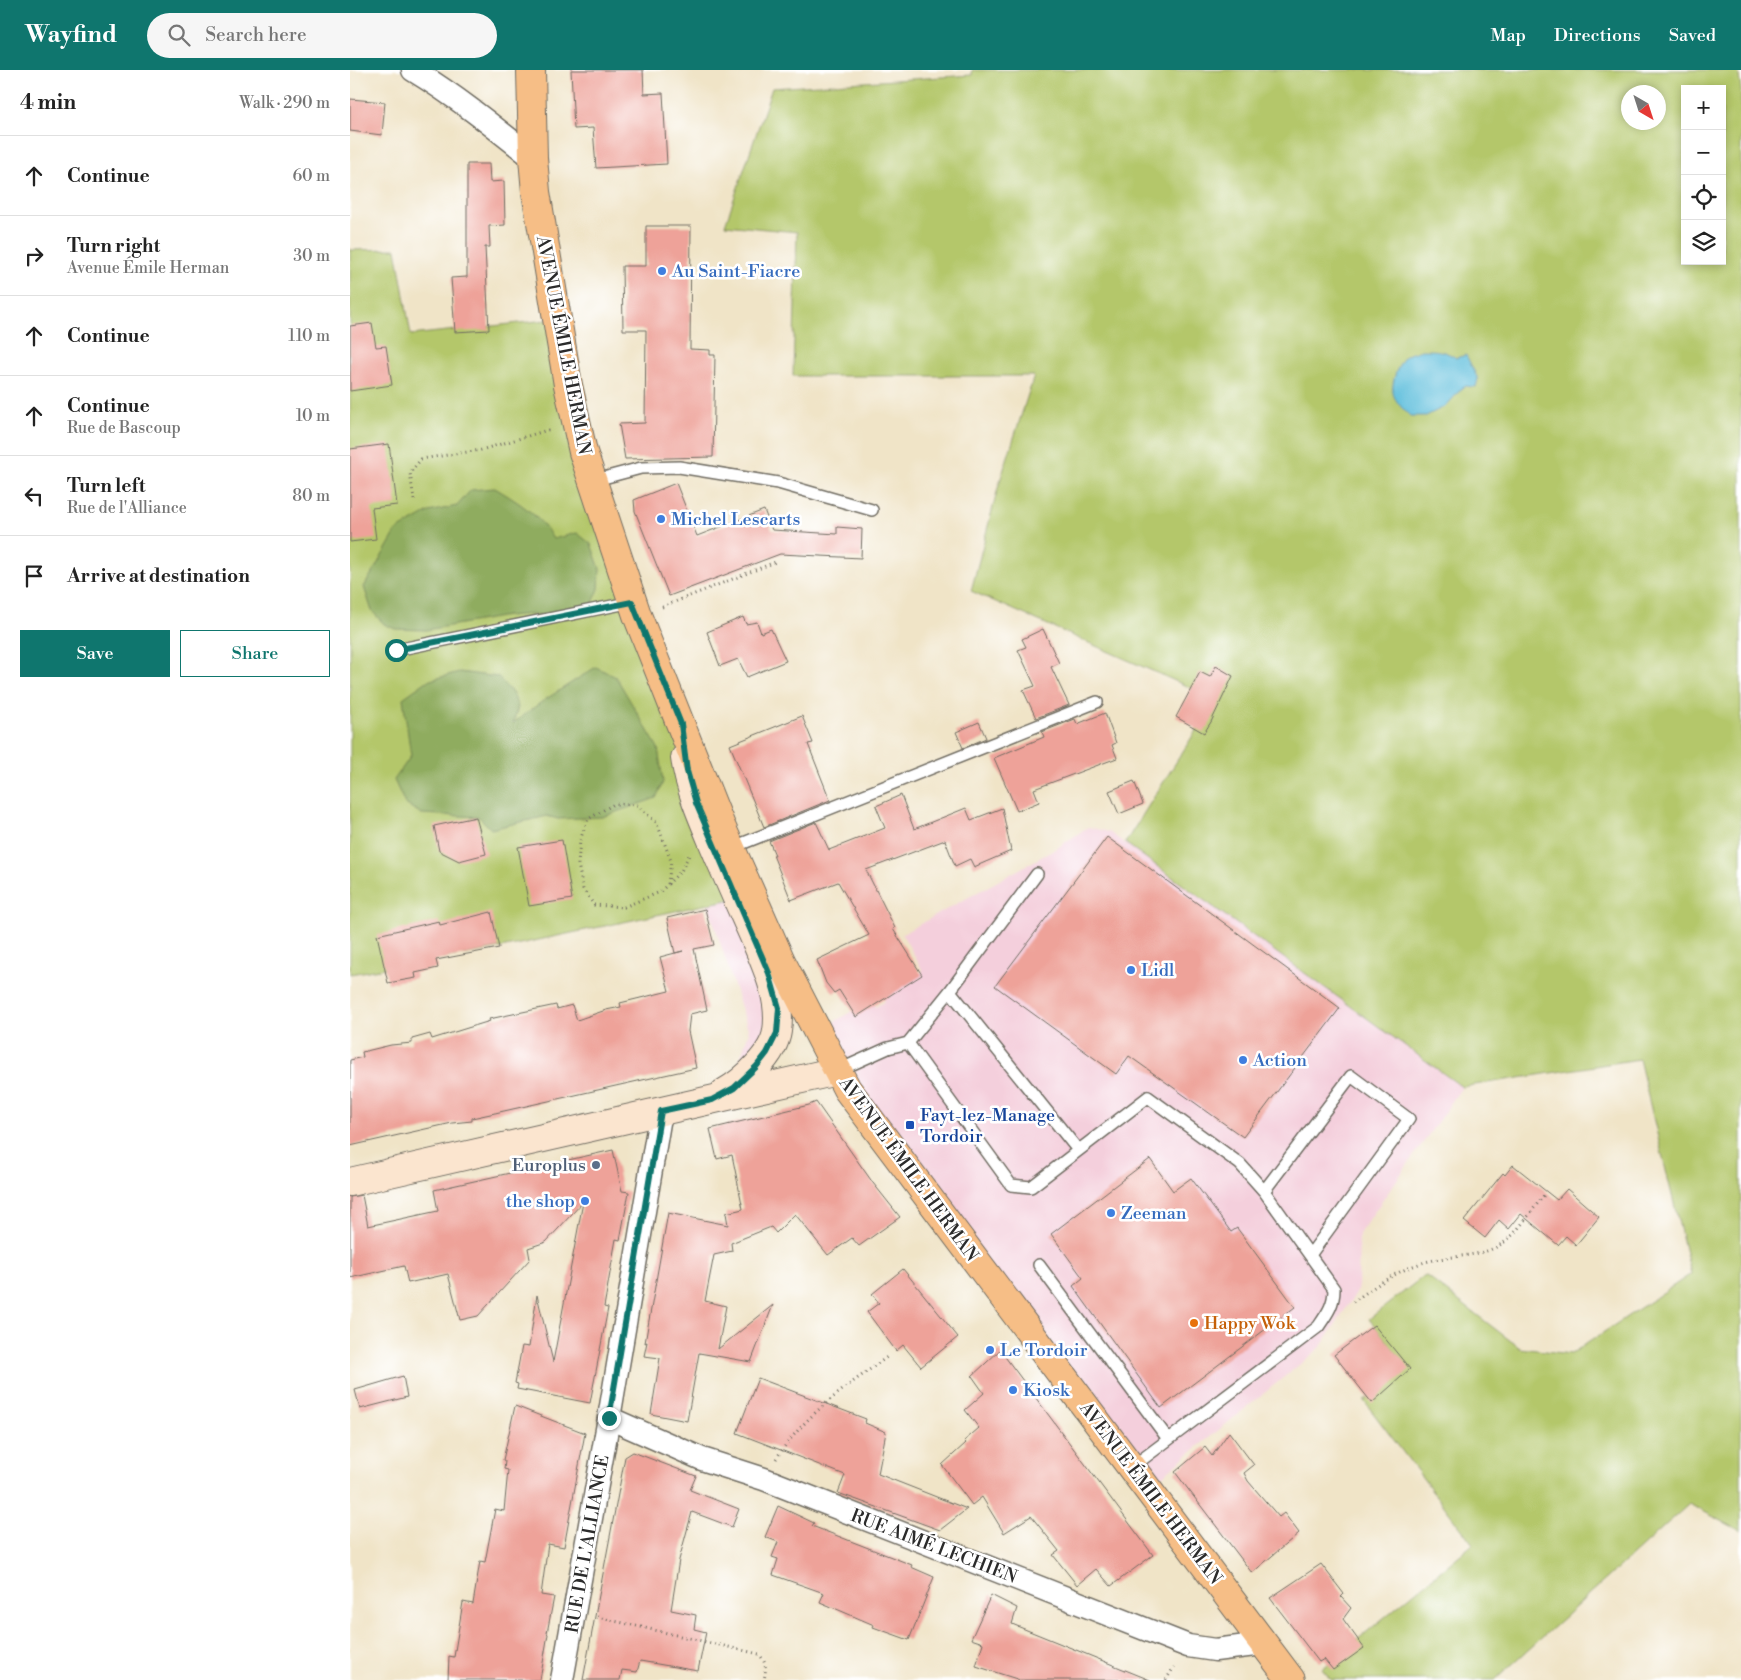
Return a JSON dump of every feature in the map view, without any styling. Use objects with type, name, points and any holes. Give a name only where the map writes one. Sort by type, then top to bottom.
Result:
[{"type":"main road","name":"AVENUE ÉMILE HERMAN","points":[[531,70],[533,158],[536,192],[552,295],[576,422],[592,482],[635,609],[731,848],[781,961],[847,1089],[1291,1680]]},
{"type":"main road","points":[[681,724],[687,771],[696,803],[769,973],[779,1008],[777,1033],[767,1053],[756,1067],[734,1088],[712,1100]]},
{"type":"main road","points":[[350,1182],[837,1071]]},
{"type":"street","points":[[413,70],[478,114],[533,158]]},
{"type":"street","name":"RUE DE L'ALLIANCE","points":[[562,1680],[661,1111]]},
{"type":"street","name":"RUE AIMÉ LECHIEN","points":[[609,1418],[702,1459],[764,1479],[1188,1646],[1215,1650],[1263,1644]]},
{"type":"lane","points":[[592,482],[641,468],[679,467],[778,483],[872,510]]},
{"type":"lane","points":[[396,650],[635,609]]},
{"type":"lane","points":[[731,848],[1097,702]]},
{"type":"lane","points":[[837,1071],[888,1048],[908,1043],[950,991],[1037,874]]},
{"type":"lane","points":[[950,991],[1078,1150]]},
{"type":"lane","points":[[908,1043],[1011,1185],[1031,1187],[1148,1097],[1240,1164],[1264,1191],[1334,1289],[1334,1299],[1330,1311],[1318,1327],[1132,1467]]},
{"type":"lane","points":[[1264,1191],[1351,1076],[1408,1119],[1310,1255]]},
{"type":"lane","points":[[1039,1265],[1168,1439]]},
{"type":"path","points":[[414,500],[410,473],[421,458],[481,450],[576,422]]},
{"type":"path","points":[[635,609],[666,606],[778,561]]},
{"type":"path","points":[[668,884],[671,860],[656,823],[637,805],[614,804],[588,820],[580,840],[578,864],[582,889],[594,905],[624,907],[660,892],[668,884],[681,871],[690,853]]},
{"type":"path","points":[[1318,1327],[1405,1268],[1433,1260],[1474,1255],[1506,1242],[1545,1194]]},
{"type":"path","points":[[764,1479],[788,1441],[818,1410],[832,1397],[887,1356]]},
{"type":"path","points":[[574,1614],[592,1616],[759,1654],[766,1666],[764,1680]]},
{"type":"shaded area","points":[[1088,827],[1109,832],[1462,1087],[1359,1234],[1358,1290],[1320,1348],[1147,1488],[817,1032],[871,1000],[876,1007],[885,1001],[881,994],[923,971],[902,934],[1054,850]]},
{"type":"shaded area","points":[[737,898],[777,1033],[736,1070],[749,1032],[708,905]]},
{"type":"green space","points":[[972,70],[1738,70],[1741,89],[1741,1531],[1689,1504],[1495,1680],[1331,1680],[1322,1669],[1473,1544],[1364,1401],[1407,1366],[1369,1319],[1425,1275],[1520,1348],[1571,1354],[1691,1274],[1639,1059],[1462,1087],[1125,843],[1216,699],[971,591],[999,484],[1034,376],[793,376],[797,232],[725,225],[772,88],[972,75]]},
{"type":"green space","points":[[396,249],[411,335],[556,319],[568,385],[737,898],[496,949],[350,974],[350,250]]},
{"type":"green space","points":[[495,488],[535,516],[548,530],[553,539],[577,533],[591,544],[600,569],[599,589],[592,605],[570,618],[532,614],[507,616],[426,630],[395,629],[384,624],[372,611],[364,587],[397,530],[429,512],[457,506],[471,490]]},
{"type":"green space","points":[[596,667],[616,677],[658,748],[663,782],[656,798],[602,817],[558,819],[547,816],[491,829],[479,817],[422,814],[405,804],[394,780],[411,756],[403,698],[427,681],[459,672],[498,677],[513,694],[518,707],[513,723]]},
{"type":"water","points":[[1421,350],[1440,351],[1456,358],[1466,355],[1478,379],[1476,387],[1464,386],[1446,406],[1426,416],[1410,416],[1396,400],[1393,393],[1393,384],[1403,359],[1409,354]]},
{"type":"building","points":[[571,70],[643,70],[644,94],[663,93],[667,164],[596,168],[593,128],[574,129]]},
{"type":"building","points":[[350,99],[385,102],[382,135],[350,131]]},
{"type":"building","points":[[467,164],[489,164],[490,182],[504,181],[505,225],[489,226],[490,247],[485,247],[489,330],[455,332],[451,278],[467,277]]},
{"type":"building","points":[[646,226],[691,226],[690,349],[710,350],[710,355],[715,355],[713,457],[625,459],[619,424],[645,423],[646,330],[623,330],[622,266],[646,266]]},
{"type":"building","points":[[372,323],[376,347],[386,346],[392,385],[350,391],[350,326]]},
{"type":"building","points":[[389,444],[397,505],[372,508],[376,539],[350,542],[350,449]]},
{"type":"building","points":[[676,483],[697,536],[764,510],[772,530],[837,534],[837,527],[862,529],[861,558],[780,554],[669,596],[635,511],[634,500]]},
{"type":"building","points":[[743,617],[746,624],[757,622],[761,633],[771,629],[786,661],[747,677],[738,659],[720,666],[707,632]]},
{"type":"building","points":[[1043,629],[1059,663],[1051,667],[1069,705],[1036,718],[1023,690],[1035,686],[1018,650],[1026,647],[1022,639]]},
{"type":"building","points":[[1216,666],[1233,676],[1204,733],[1176,717],[1200,672],[1210,677]]},
{"type":"building","points":[[1105,713],[1116,743],[1112,745],[1117,758],[1034,789],[1039,802],[1017,811],[994,758],[1044,737],[1042,732],[1075,719],[1077,724]]},
{"type":"building","points":[[802,716],[813,743],[808,744],[830,800],[764,827],[730,745]]},
{"type":"building","points":[[979,722],[986,738],[963,748],[956,732]]},
{"type":"building","points":[[1134,781],[1143,804],[1119,814],[1109,791]]},
{"type":"building","points":[[901,795],[914,829],[966,808],[971,820],[1002,808],[1011,851],[974,867],[970,859],[955,866],[945,840],[866,870],[895,928],[893,929],[922,975],[856,1017],[839,990],[834,993],[826,983],[817,960],[869,935],[838,882],[791,900],[769,841],[816,822],[829,850],[885,828],[876,806]]},
{"type":"building","points":[[476,817],[486,854],[459,861],[439,851],[434,826]]},
{"type":"building","name":"Lidl","points":[[1107,837],[1340,1008],[1243,1137],[1129,1056],[1116,1074],[995,986]]},
{"type":"building","points":[[562,840],[572,899],[529,906],[518,847]]},
{"type":"building","points":[[705,909],[714,945],[694,949],[707,1010],[690,1014],[688,1031],[696,1068],[472,1118],[472,1121],[452,1123],[350,1146],[350,1060],[363,1057],[362,1052],[391,1045],[412,1043],[412,1039],[430,1034],[432,1039],[490,1021],[489,1019],[556,1005],[557,1009],[572,1005],[577,1020],[621,1007],[620,1003],[669,991],[660,957],[683,951],[675,953],[667,918]]},
{"type":"building","points":[[491,912],[499,948],[436,960],[438,968],[415,973],[416,978],[388,983],[377,935],[439,921],[440,925]]},
{"type":"building","points":[[816,1102],[873,1183],[900,1217],[859,1246],[852,1238],[828,1255],[795,1214],[776,1233],[771,1227],[731,1243],[732,1251],[714,1255],[705,1301],[726,1306],[718,1349],[773,1305],[751,1362],[699,1353],[687,1421],[651,1414],[660,1358],[644,1356],[647,1342],[645,1343],[668,1213],[728,1225],[726,1213],[743,1209],[732,1155],[717,1159],[710,1129]]},
{"type":"building","points":[[613,1150],[622,1191],[629,1192],[620,1240],[616,1239],[604,1307],[608,1308],[590,1403],[517,1389],[518,1384],[515,1383],[522,1346],[529,1347],[537,1295],[553,1362],[583,1202],[546,1242],[528,1248],[530,1259],[478,1316],[460,1320],[448,1274],[408,1283],[404,1266],[350,1278],[350,1197],[362,1195],[368,1226],[438,1211],[434,1190]]},
{"type":"building","points":[[1150,1159],[1173,1191],[1191,1178],[1231,1232],[1237,1228],[1295,1307],[1161,1408],[1073,1286],[1083,1278],[1051,1234]]},
{"type":"building","points":[[1513,1165],[1557,1200],[1567,1189],[1599,1217],[1576,1245],[1566,1236],[1558,1245],[1521,1214],[1509,1229],[1499,1220],[1485,1238],[1464,1221],[1503,1173],[1505,1175]]},
{"type":"building","points":[[903,1269],[958,1337],[921,1367],[903,1345],[896,1351],[867,1312],[879,1303],[872,1294]]},
{"type":"building","points":[[1374,1325],[1410,1369],[1372,1403],[1334,1355]]},
{"type":"building","points":[[1000,1350],[1153,1555],[1111,1586],[1096,1569],[1077,1585],[1053,1555],[1059,1551],[1031,1516],[1004,1533],[982,1497],[972,1505],[942,1465],[979,1428],[965,1410],[984,1393],[972,1376]]},
{"type":"building","points":[[403,1376],[407,1397],[360,1409],[355,1390]]},
{"type":"building","points":[[758,1378],[866,1419],[865,1423],[886,1432],[878,1474],[967,1509],[940,1530],[838,1493],[845,1475],[737,1433]]},
{"type":"building","points":[[515,1406],[585,1433],[564,1547],[548,1544],[541,1595],[554,1597],[540,1680],[448,1680],[449,1656],[454,1657],[463,1602],[473,1604],[480,1561],[485,1562],[495,1509],[504,1511],[508,1470],[504,1469],[505,1461],[503,1460]]},
{"type":"building","points":[[1229,1432],[1254,1465],[1244,1473],[1248,1481],[1279,1517],[1284,1513],[1299,1533],[1252,1573],[1175,1472],[1205,1447],[1212,1456]]},
{"type":"building","points":[[633,1452],[696,1476],[690,1490],[739,1509],[732,1527],[692,1512],[679,1560],[671,1610],[696,1615],[694,1629],[706,1632],[698,1671],[640,1661],[637,1672],[622,1670],[620,1680],[583,1680],[625,1457]]},
{"type":"building","points":[[778,1506],[814,1523],[812,1526],[912,1565],[911,1567],[934,1577],[909,1640],[873,1627],[874,1625],[820,1602],[824,1593],[773,1575],[778,1559],[772,1557],[778,1542],[765,1537]]},
{"type":"building","points":[[1321,1564],[1344,1594],[1341,1597],[1351,1608],[1343,1619],[1364,1648],[1333,1670],[1324,1659],[1319,1662],[1270,1598]]},
{"type":"building","points":[[991,1595],[1017,1608],[1012,1624],[1150,1680],[1020,1680],[976,1666],[983,1643],[971,1639]]},
{"type":"place","name":"Au Saint-Fiacre","points":[[662,271]]},
{"type":"place","name":"Michel Lescarts","points":[[661,519]]},
{"type":"place","name":"Lidl","points":[[1131,970]]},
{"type":"place","name":"Action","points":[[1243,1060]]},
{"type":"place","name":"Fayt-lez-Manage Tordoir","points":[[910,1125]]},
{"type":"place","name":"Europlus","points":[[596,1165]]},
{"type":"place","name":"the shop","points":[[585,1201]]},
{"type":"place","name":"Zeeman","points":[[1111,1213]]},
{"type":"place","name":"Happy Wok","points":[[1194,1323]]},
{"type":"place","name":"Le Tordoir","points":[[990,1350]]},
{"type":"place","name":"Kiosk","points":[[1013,1390]]},
{"type":"route","points":[[396,650],[632,602],[681,724],[687,771],[696,803],[769,973],[779,1008],[777,1033],[767,1053],[756,1067],[734,1088],[712,1100],[661,1111],[609,1418]]}]
